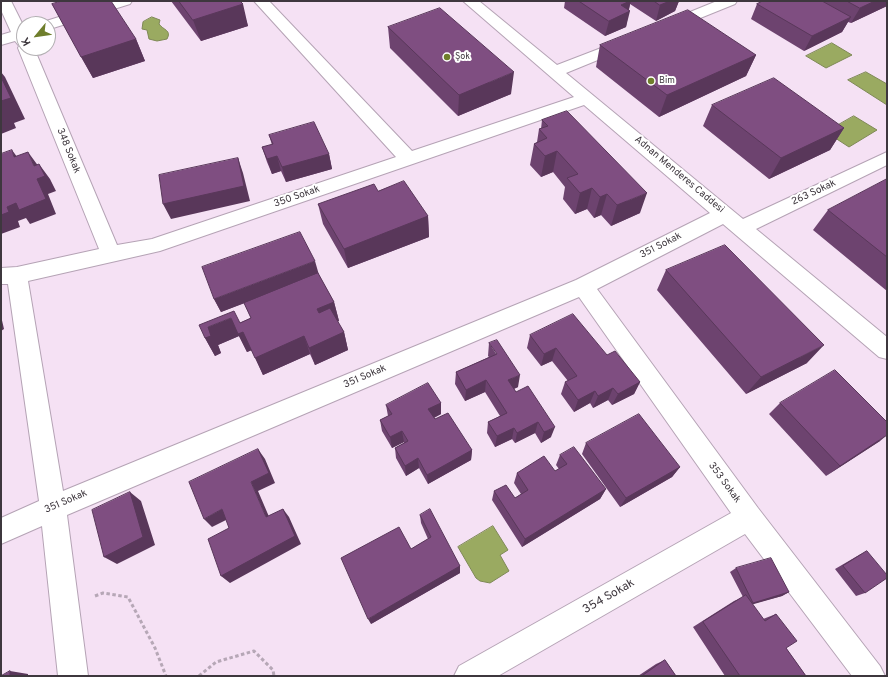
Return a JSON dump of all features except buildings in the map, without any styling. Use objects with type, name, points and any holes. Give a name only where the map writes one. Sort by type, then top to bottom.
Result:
[{"type":"street","name":"348 Sokak","points":[[4,1],[16,24]]},
{"type":"street","points":[[56,23],[125,1]]},
{"type":"street","points":[[260,1],[409,159]]},
{"type":"street","name":"Adnan Menderes Caddesi","points":[[470,1],[588,98],[887,350]]},
{"type":"street","points":[[657,30],[730,1]]},
{"type":"street","points":[[555,72],[643,36]]},
{"type":"street","points":[[1,40],[16,39]]},
{"type":"street","name":"348 Sokak","points":[[31,56],[111,254]]},
{"type":"street","name":"350 Sokak","points":[[9,276],[153,246],[588,98]]},
{"type":"street","name":"263 Sokak","points":[[733,221],[887,158]]},
{"type":"street","name":"351 Sokak","points":[[1,531],[583,286],[733,221]]},
{"type":"street","points":[[9,276],[53,508],[72,676]]},
{"type":"street","name":"353 Sokak","points":[[583,286],[749,517],[870,676]]},
{"type":"street","name":"354 Sokak","points":[[469,676],[749,517]]},
{"type":"path","points":[[65,609],[104,593],[128,597],[155,648],[166,676]]},
{"type":"path","points":[[199,676],[216,662],[254,651],[273,670],[274,676]]},
{"type":"shaded area","points":[[152,17],[160,20],[159,24],[168,32],[167,39],[157,41],[149,39],[147,30],[142,29],[143,22]]},
{"type":"shaded area","points":[[832,43],[852,55],[826,68],[806,56]]},
{"type":"shaded area","points":[[866,72],[887,84],[887,105],[848,80]]},
{"type":"shaded area","points":[[854,116],[877,130],[849,147],[826,132]]},
{"type":"shaded area","points":[[493,526],[508,550],[500,555],[509,571],[490,583],[480,581],[476,578],[458,547]]},
{"type":"place","name":"Şok","points":[[447,57]]},
{"type":"place","name":"Bim","points":[[651,81]]}]
